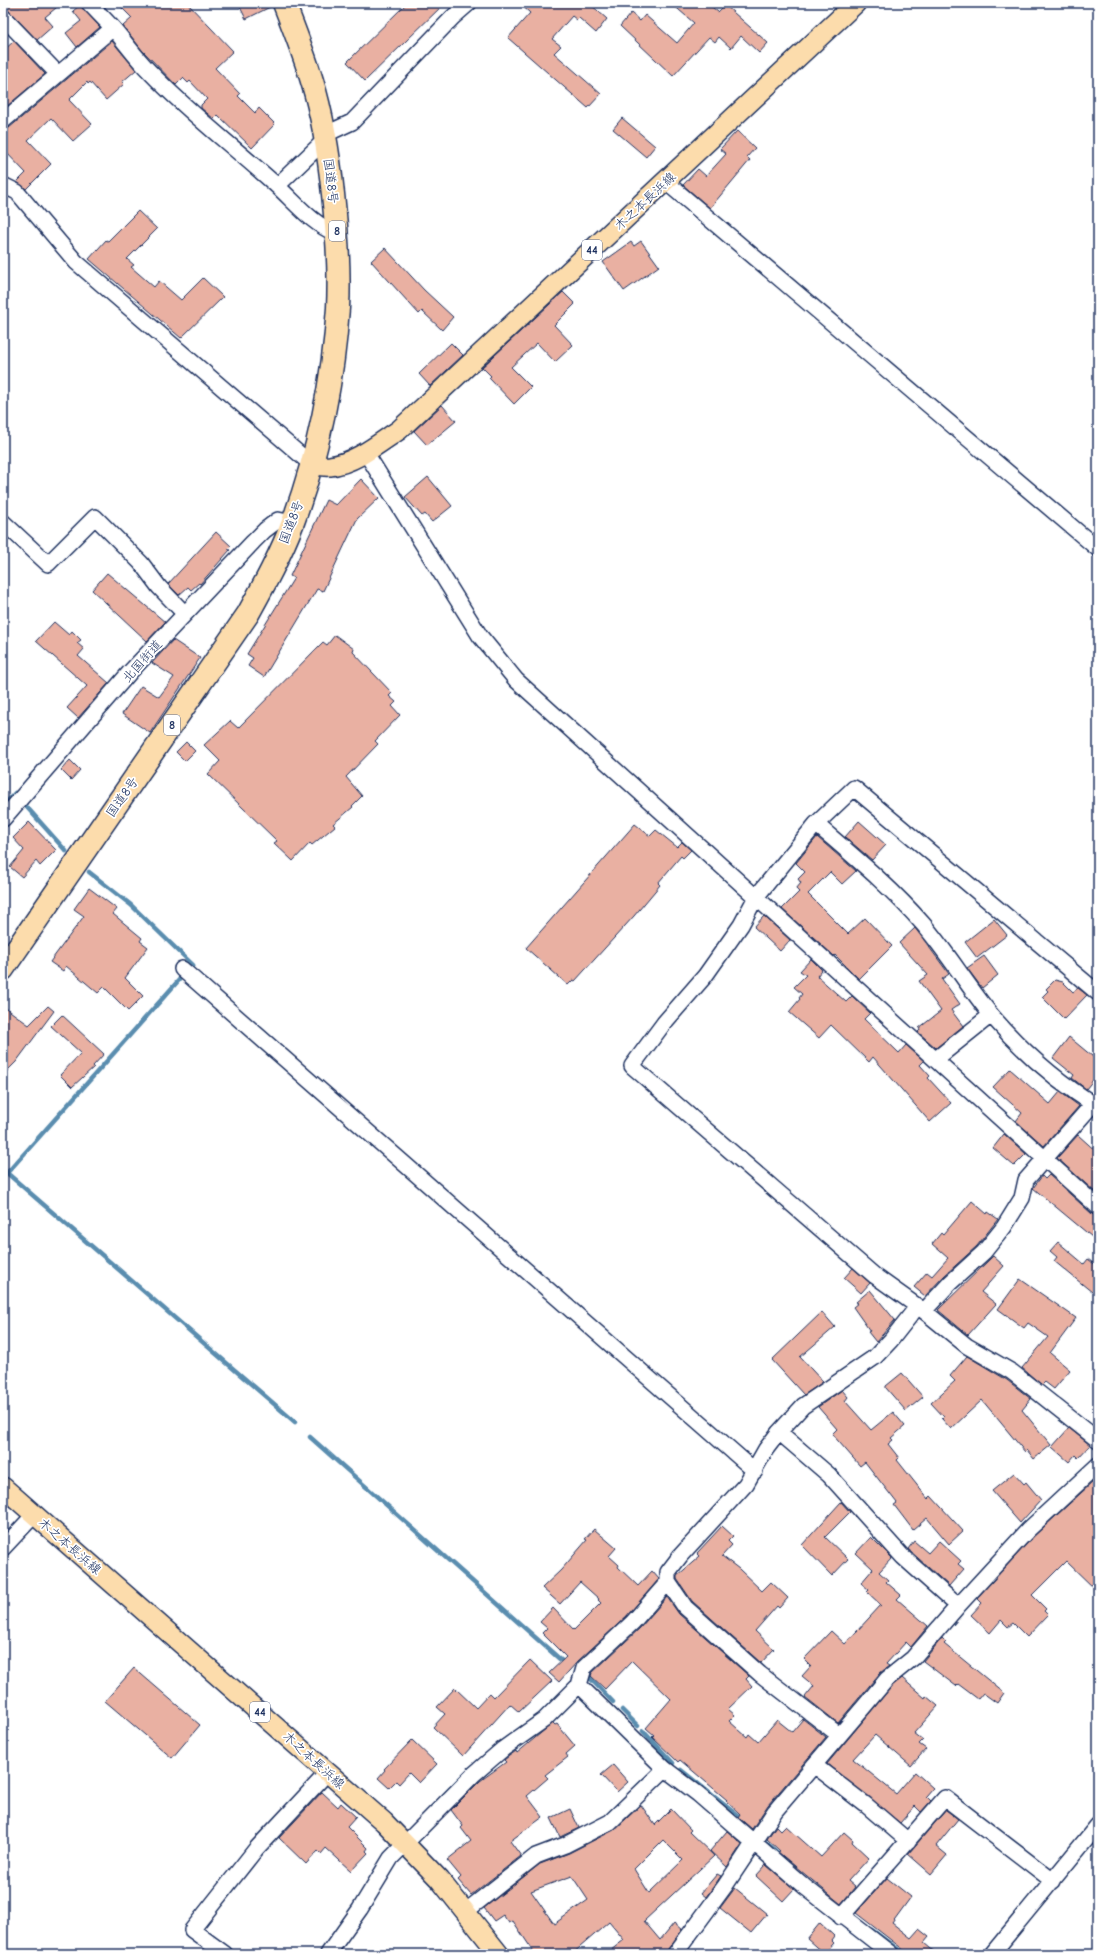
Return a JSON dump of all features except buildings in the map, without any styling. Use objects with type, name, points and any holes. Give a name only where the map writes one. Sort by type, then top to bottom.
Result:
[{"type":"highway","name":"国道8号","points":[[3,969],[232,639],[265,584],[292,523],[311,464],[327,396],[334,355],[338,306],[337,234],[325,138],[312,82],[284,3]]},
{"type":"main road","name":"木之本長浜線","points":[[311,464],[329,466],[344,462],[366,453],[399,430],[856,3]]},
{"type":"main road","name":"木之本長浜線","points":[[3,1487],[384,1822],[440,1880],[498,1954]]},
{"type":"street","points":[[89,3],[113,28],[149,71],[181,103],[277,186],[316,223],[324,229],[337,234]]},
{"type":"street","points":[[277,186],[325,138],[352,122],[453,17],[470,3]]},
{"type":"street","points":[[3,17],[57,73]]},
{"type":"street","points":[[4,118],[113,28]]},
{"type":"street","points":[[666,182],[1098,549]]},
{"type":"street","points":[[3,185],[17,192],[76,262],[311,464]]},
{"type":"street","points":[[366,453],[480,636],[516,680],[1098,1207]]},
{"type":"street","points":[[3,522],[48,564],[96,518],[141,563],[159,587],[185,614]]},
{"type":"street","name":"北国街道","points":[[3,819],[130,672],[265,530],[278,520],[292,523]]},
{"type":"street","points":[[1098,993],[854,788],[816,824],[756,897],[741,926],[705,976],[664,1023],[632,1066],[875,1276],[967,1346],[1012,1372],[1098,1440]]},
{"type":"street","points":[[816,824],[873,874],[923,924],[991,1015],[1035,1060],[1095,1106],[1044,1158],[1026,1180],[1022,1198],[1004,1227],[984,1252],[920,1309],[875,1357],[803,1406],[779,1432],[766,1449],[755,1471],[746,1484],[681,1555],[668,1572],[668,1582],[685,1607],[754,1668],[839,1736]]},
{"type":"street","points":[[182,969],[755,1471]]},
{"type":"street","points":[[936,1059],[991,1015]]},
{"type":"street","points":[[779,1432],[829,1475],[903,1557],[958,1606]]},
{"type":"street","points":[[675,1954],[700,1923],[775,1810],[887,1679],[913,1658],[958,1606],[1028,1530],[1098,1464]]},
{"type":"street","points":[[3,1548],[34,1514]]},
{"type":"street","points":[[328,1954],[360,1909],[391,1858],[474,1774],[503,1749],[544,1720],[579,1685],[584,1668],[633,1622],[668,1582]]},
{"type":"street","points":[[579,1685],[666,1768],[698,1794],[753,1843],[844,1913],[891,1954]]},
{"type":"street","points":[[814,1765],[866,1805],[908,1841]]},
{"type":"street","points":[[465,1912],[536,1856],[565,1845],[610,1822],[666,1768]]},
{"type":"street","points":[[225,1954],[192,1930],[256,1849],[328,1772]]},
{"type":"street","points":[[844,1913],[944,1798],[1053,1880]]},
{"type":"street","points":[[992,1954],[1098,1825]]},
{"type":"waterway","points":[[3,806],[15,793]]},
{"type":"waterway","points":[[24,804],[66,851]]},
{"type":"waterway","points":[[89,872],[131,905],[193,965]]},
{"type":"waterway","points":[[179,980],[7,1173],[295,1422]]},
{"type":"waterway","points":[[310,1437],[563,1662]]},
{"type":"waterway","points":[[588,1676],[613,1702]]},
{"type":"waterway","points":[[622,1710],[638,1726]]},
{"type":"waterway","points":[[643,1731],[673,1763]]},
{"type":"waterway","points":[[681,1770],[743,1820]]},
{"type":"waterway","points":[[761,1838],[782,1857]]},
{"type":"waterway","points":[[872,1930],[904,1954]]}]
